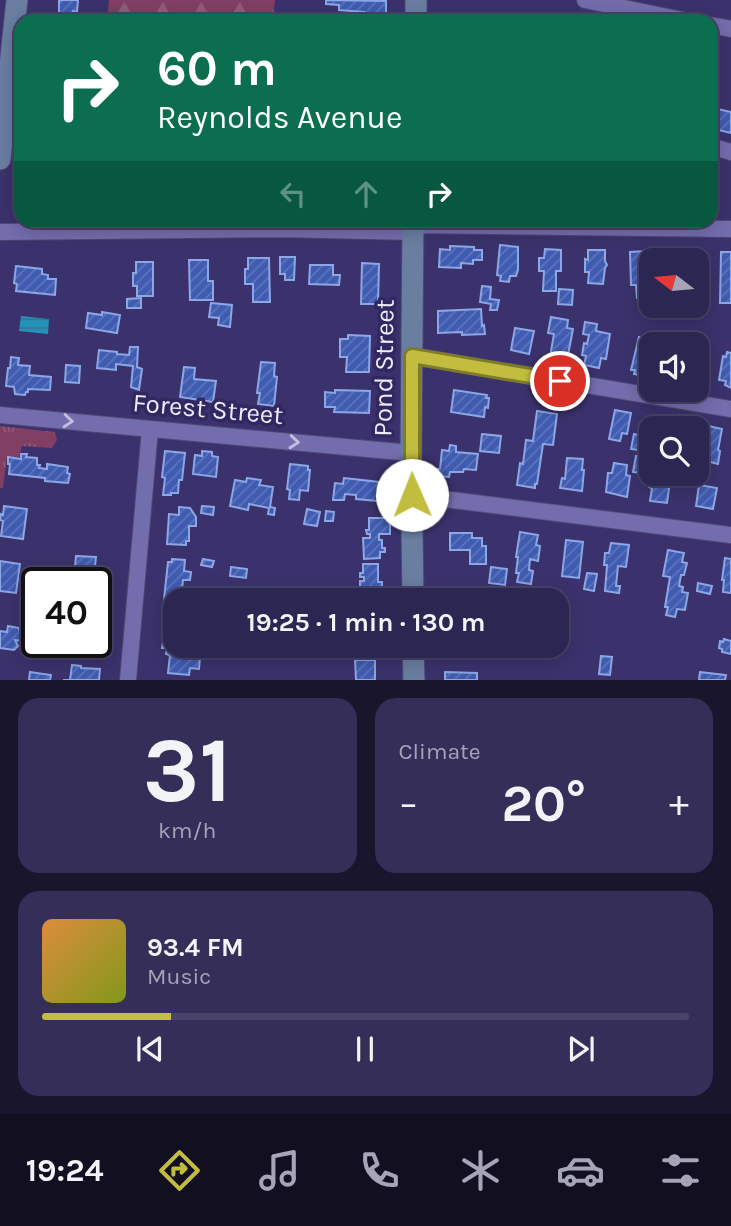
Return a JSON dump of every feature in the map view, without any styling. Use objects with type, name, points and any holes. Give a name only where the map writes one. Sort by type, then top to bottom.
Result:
[{"type":"street","points":[[0,159],[7,26],[18,0]]},
{"type":"street","points":[[585,0],[653,14]]},
{"type":"street","points":[[0,232],[323,228]]},
{"type":"street","name":"Pond Street","points":[[413,228],[413,588]]},
{"type":"street","points":[[625,228],[731,229]]},
{"type":"street","points":[[412,356],[731,409]]},
{"type":"street","name":"Forest Street","points":[[0,415],[411,453]]},
{"type":"street","points":[[128,680],[150,429]]},
{"type":"street","points":[[412,495],[731,535]]},
{"type":"street","points":[[414,658],[414,680]]},
{"type":"green space","points":[[109,0],[275,0],[274,14],[108,14]]},
{"type":"green space","points":[[0,426],[55,432],[57,440],[52,448],[22,446],[19,457],[7,456],[3,488],[0,488]]},
{"type":"water","points":[[21,316],[49,319],[48,334],[19,331]]},
{"type":"building","points":[[59,0],[78,0],[77,12],[59,14]]},
{"type":"building","points":[[326,0],[386,1],[386,14],[339,10],[339,5],[326,4]]},
{"type":"building","points":[[718,109],[731,112],[731,133],[718,130]]},
{"type":"building","points":[[500,245],[518,247],[518,270],[516,276],[510,276],[509,282],[500,281],[501,276],[497,275]]},
{"type":"building","points":[[450,246],[482,250],[482,260],[473,260],[473,264],[461,263],[461,268],[439,267],[440,249],[450,250]]},
{"type":"building","points":[[545,249],[561,250],[561,271],[556,271],[556,291],[543,291],[544,271],[539,271],[539,258],[544,258]]},
{"type":"building","points":[[588,250],[605,250],[607,265],[603,284],[588,283],[589,272],[585,272],[585,259],[588,260]]},
{"type":"building","points":[[639,251],[639,298],[636,285],[631,285],[630,252]]},
{"type":"building","points":[[721,252],[731,252],[731,303],[720,303]]},
{"type":"building","points":[[280,257],[295,257],[294,280],[285,280],[285,274],[280,274]]},
{"type":"building","points":[[248,258],[269,258],[270,302],[253,302],[253,284],[245,284]]},
{"type":"building","points":[[189,260],[208,260],[208,281],[213,281],[213,300],[190,300]]},
{"type":"building","points":[[136,262],[153,262],[153,296],[137,296],[137,286],[133,286]]},
{"type":"building","points":[[362,263],[379,264],[378,304],[361,304]]},
{"type":"building","points":[[310,265],[333,265],[333,275],[340,275],[339,285],[309,284]]},
{"type":"building","points":[[16,266],[42,269],[42,274],[48,275],[48,279],[56,279],[55,295],[16,291]]},
{"type":"building","points":[[482,286],[491,287],[490,299],[499,300],[497,310],[490,310],[491,304],[480,302]]},
{"type":"building","points":[[559,289],[573,290],[572,305],[558,304]]},
{"type":"building","points":[[141,298],[141,308],[127,308],[127,299]]},
{"type":"building","points":[[211,303],[232,305],[230,327],[218,325],[219,318],[209,317]]},
{"type":"building","points":[[481,309],[485,334],[438,333],[438,311]]},
{"type":"building","points":[[102,312],[120,315],[117,333],[86,328],[88,313],[102,315]]},
{"type":"building","points":[[551,317],[568,320],[567,328],[573,329],[567,360],[550,357],[554,334],[548,333]]},
{"type":"building","points":[[585,322],[597,324],[596,331],[610,334],[606,359],[601,358],[599,368],[584,365],[584,343],[587,344],[589,335],[583,334]]},
{"type":"building","points":[[515,328],[534,331],[529,354],[511,350]]},
{"type":"building","points":[[348,335],[370,336],[369,372],[346,372],[347,357],[340,357],[340,339],[348,339]]},
{"type":"building","points":[[639,337],[639,375],[634,374],[635,370],[631,370]]},
{"type":"building","points":[[130,347],[138,347],[137,367],[142,369],[139,390],[131,387],[133,366],[116,364],[116,370],[97,368],[99,350],[129,355]]},
{"type":"building","points":[[727,352],[731,353],[731,388],[725,385],[726,381],[719,380],[723,356],[726,357]]},
{"type":"building","points":[[11,357],[19,358],[18,365],[30,366],[29,375],[51,377],[50,390],[28,389],[25,395],[15,394],[14,387],[6,386]]},
{"type":"building","points":[[261,362],[275,363],[274,376],[277,377],[274,406],[258,404]]},
{"type":"building","points":[[66,365],[80,366],[79,383],[65,382]]},
{"type":"building","points":[[184,367],[195,368],[194,379],[216,381],[213,402],[180,397]]},
{"type":"building","points":[[335,390],[370,391],[369,413],[334,412],[335,407],[325,407],[325,392],[335,393]]},
{"type":"building","points":[[454,390],[487,395],[488,408],[485,407],[484,417],[451,412]]},
{"type":"building","points":[[615,410],[631,413],[627,434],[622,433],[620,441],[609,439]]},
{"type":"building","points":[[537,411],[557,414],[553,445],[543,444],[535,488],[517,485],[526,440],[533,441]]},
{"type":"building","points":[[709,426],[722,429],[718,464],[709,462]]},
{"type":"building","points":[[482,434],[501,436],[499,453],[480,451]]},
{"type":"building","points":[[634,434],[639,435],[639,450],[631,449]]},
{"type":"building","points":[[450,445],[456,446],[456,452],[478,454],[476,470],[450,472],[449,477],[436,476],[436,469],[440,469],[442,450],[449,451]]},
{"type":"building","points":[[165,451],[185,453],[178,493],[171,495],[163,495]]},
{"type":"building","points":[[202,451],[212,452],[212,456],[218,457],[216,477],[193,474],[195,455],[202,456]]},
{"type":"building","points":[[21,454],[37,458],[39,468],[47,469],[47,464],[68,467],[68,483],[9,474],[8,457],[21,459]]},
{"type":"building","points":[[636,456],[639,456],[639,473],[633,472]]},
{"type":"building","points":[[567,458],[583,459],[582,491],[560,488],[562,478],[565,479]]},
{"type":"building","points":[[614,463],[627,465],[626,475],[630,476],[627,497],[606,492],[608,473],[612,473]]},
{"type":"building","points":[[290,464],[308,466],[310,470],[308,491],[300,490],[299,500],[289,499],[290,490],[287,489]]},
{"type":"building","points":[[247,478],[261,480],[259,485],[273,487],[270,507],[275,508],[274,515],[268,514],[269,508],[249,504],[248,510],[230,506],[235,480],[246,482]]},
{"type":"building","points":[[344,478],[379,482],[377,501],[356,499],[356,495],[345,494],[344,500],[333,500],[335,483],[343,484]]},
{"type":"building","points":[[669,486],[667,503],[650,501],[652,488],[649,487]]},
{"type":"building","points":[[699,486],[717,488],[713,509],[696,506]]},
{"type":"building","points":[[4,506],[27,509],[23,539],[1,536],[3,521],[0,520]]},
{"type":"building","points":[[202,506],[214,507],[213,515],[201,513]]},
{"type":"building","points":[[179,507],[190,508],[196,517],[196,526],[189,526],[189,541],[186,541],[186,545],[167,544],[169,514],[179,515]]},
{"type":"building","points":[[307,509],[320,512],[317,526],[304,524]]},
{"type":"building","points":[[326,511],[334,512],[333,521],[325,521]]},
{"type":"building","points":[[369,518],[390,518],[390,534],[379,534],[382,548],[385,548],[385,552],[380,552],[380,558],[364,559],[363,538],[370,538],[366,530],[369,530]]},
{"type":"building","points":[[520,532],[538,535],[538,561],[530,559],[529,570],[533,571],[531,584],[517,582],[519,573],[516,573],[516,557]]},
{"type":"building","points":[[450,533],[472,533],[472,538],[482,538],[482,546],[486,546],[486,564],[470,564],[470,550],[450,550]]},
{"type":"building","points":[[566,540],[583,542],[579,578],[562,576]]},
{"type":"building","points":[[611,543],[629,545],[626,567],[618,566],[616,586],[620,586],[619,593],[605,591],[605,553],[609,553]]},
{"type":"building","points":[[668,550],[684,553],[682,562],[687,563],[679,586],[683,587],[682,592],[688,593],[685,610],[677,609],[675,617],[666,615],[668,607],[665,607],[670,577],[663,576]]},
{"type":"building","points":[[76,556],[96,557],[95,566],[102,566],[102,567],[75,567]]},
{"type":"building","points":[[725,558],[731,559],[731,593],[723,592]]},
{"type":"building","points":[[172,559],[185,560],[184,571],[191,572],[190,580],[183,580],[182,588],[165,588],[168,562],[172,562]]},
{"type":"building","points":[[203,559],[214,561],[212,567],[201,565]]},
{"type":"building","points":[[0,561],[20,564],[16,593],[0,591]]},
{"type":"building","points":[[363,564],[378,564],[378,582],[382,582],[382,588],[360,588],[360,581],[364,581],[364,577],[360,577],[360,573],[363,573]]},
{"type":"building","points":[[231,567],[247,569],[246,578],[230,576]]},
{"type":"building","points":[[491,567],[507,569],[505,585],[489,583]]},
{"type":"building","points":[[587,573],[597,574],[594,591],[584,589]]},
{"type":"building","points":[[698,583],[712,586],[710,594],[697,591]]},
{"type":"building","points":[[8,626],[21,630],[21,641],[15,640],[18,646],[14,650],[0,648],[0,631],[7,632]]},
{"type":"building","points":[[724,639],[731,641],[731,654],[722,652],[719,648],[720,641],[723,642]]},
{"type":"building","points":[[601,656],[612,657],[610,675],[599,674]]},
{"type":"building","points":[[170,658],[200,658],[199,669],[190,668],[189,675],[168,673]]},
{"type":"building","points":[[355,660],[375,660],[375,680],[356,680]]},
{"type":"building","points":[[72,665],[100,669],[99,680],[70,680]]},
{"type":"building","points":[[30,672],[51,675],[50,680],[29,680]]},
{"type":"building","points":[[445,672],[477,673],[477,680],[445,680]]},
{"type":"building","points":[[700,672],[726,675],[725,680],[699,680]]},
{"type":"route","points":[[412,495],[412,356],[560,381]]}]
